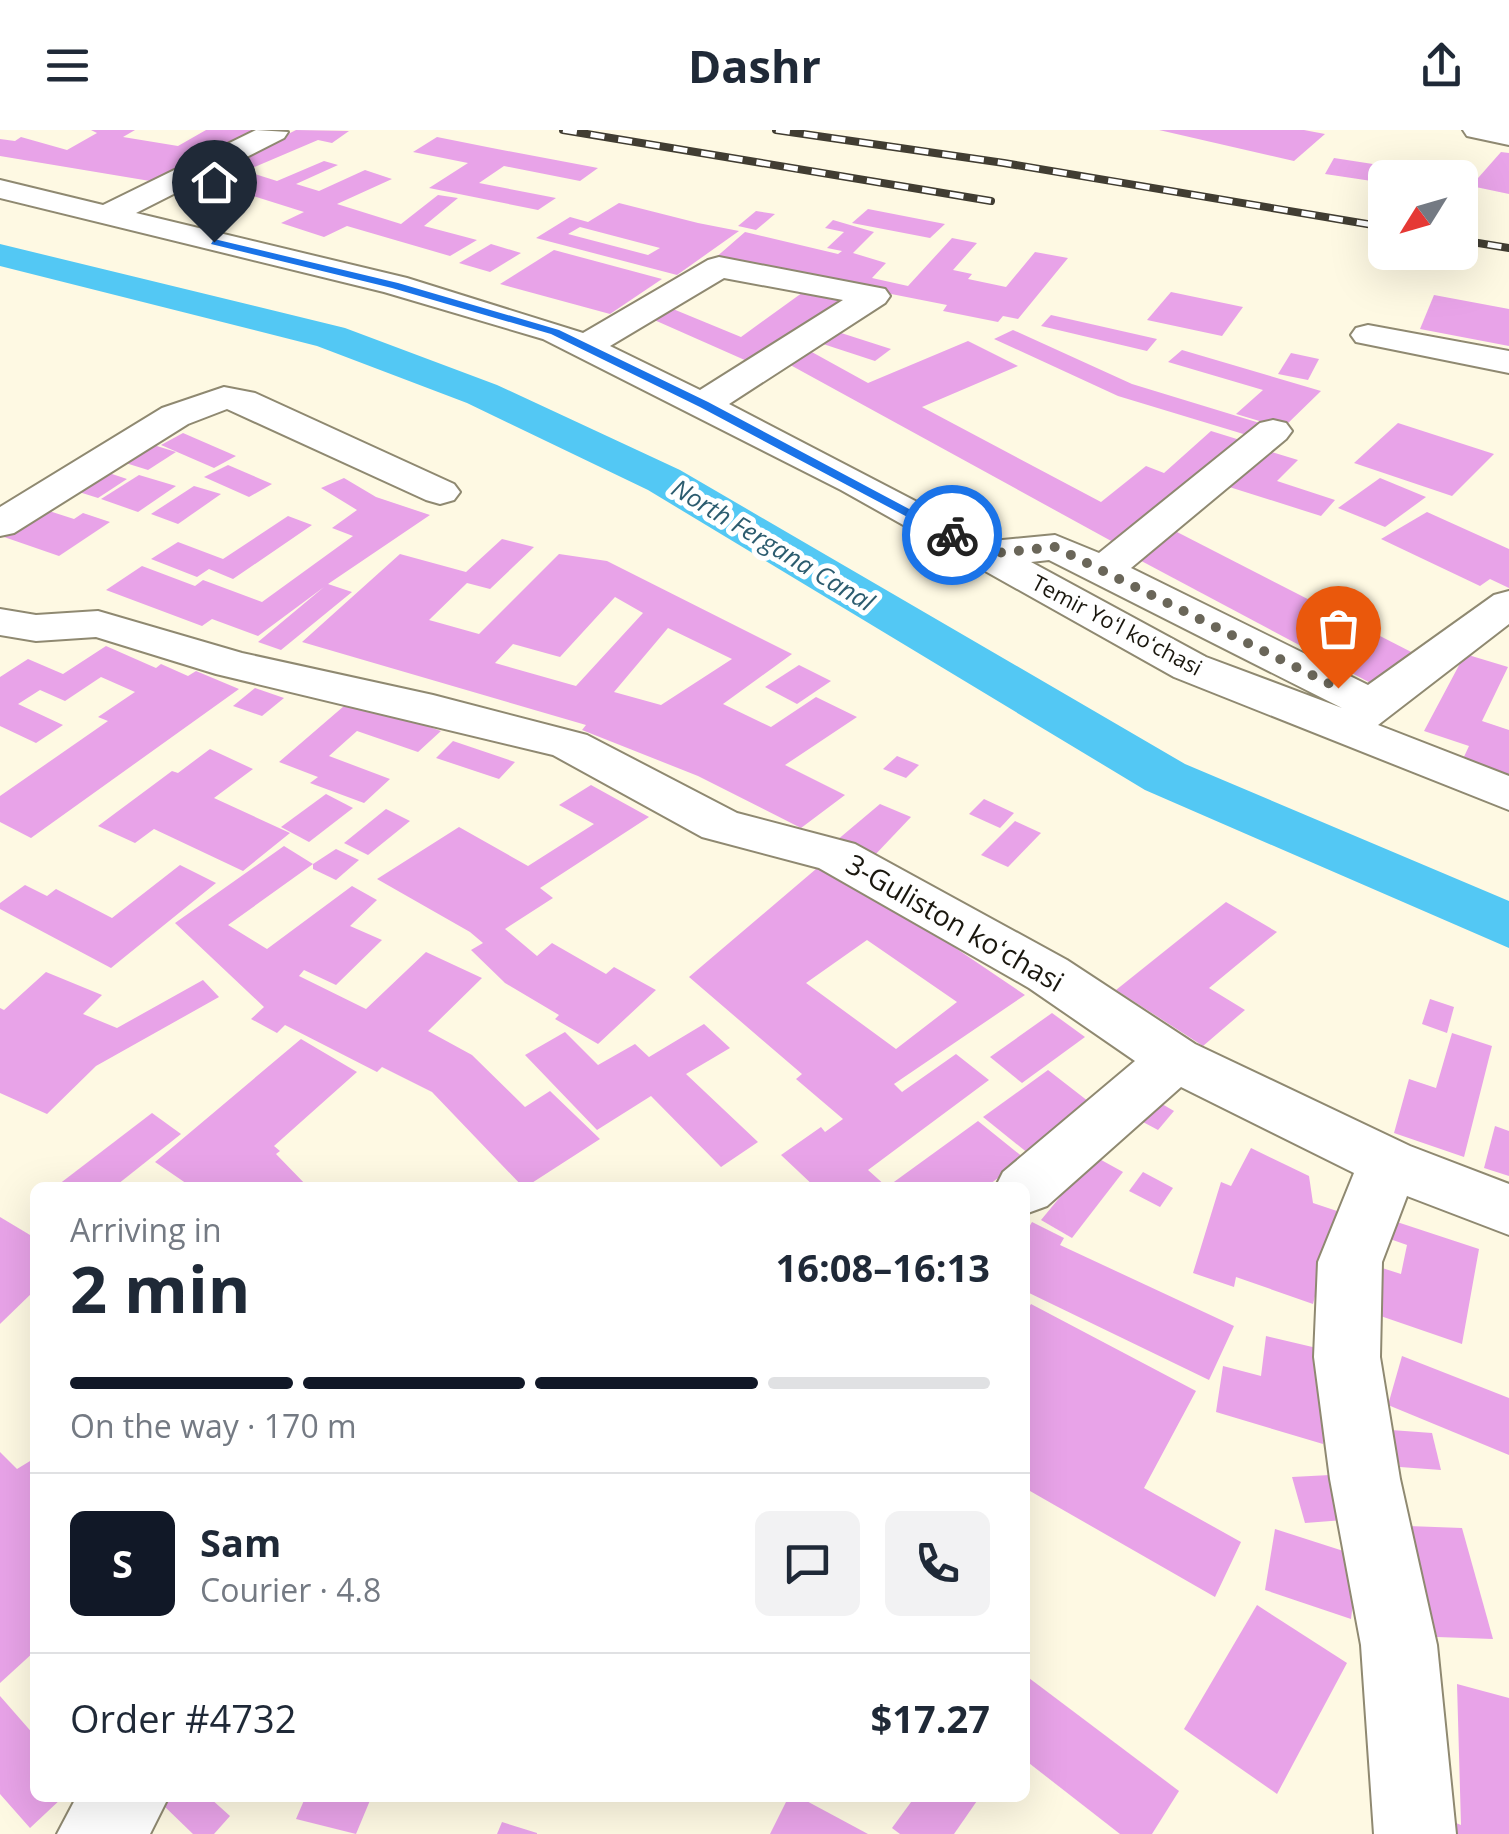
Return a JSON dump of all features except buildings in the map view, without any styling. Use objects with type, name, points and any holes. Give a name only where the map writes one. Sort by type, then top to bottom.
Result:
[{"type":"street","points":[[1477,130],[1509,136]]},
{"type":"street","points":[[105,216],[274,132]]},
{"type":"street","name":"Temir Yoʻl koʻchasi","points":[[0,189],[395,286],[555,332],[704,404],[1190,667],[1359,717],[1509,794]]},
{"type":"street","points":[[585,346],[718,267],[873,296],[704,404]]},
{"type":"street","points":[[1368,335],[1509,362]]},
{"type":"street","points":[[0,524],[175,416],[224,398],[242,400],[440,492]]},
{"type":"street","points":[[1102,570],[1272,431]]},
{"type":"street","points":[[986,554],[1055,547],[1359,717],[1509,604]]},
{"type":"street","name":"3-Guliston koʻchasi","points":[[12,637],[98,624],[232,664],[570,745],[720,825],[837,856],[1048,974],[1175,1059],[1389,1162],[1509,1210]]},
{"type":"street","points":[[1030,1185],[1175,1059]]},
{"type":"street","points":[[1389,1162],[1350,1262],[1348,1357],[1365,1479],[1399,1645],[1415,1834]]},
{"type":"street","points":[[98,1834],[125,1802]]},
{"type":"waterway","name":"North Fergana Canal","points":[[0,255],[331,337],[482,394],[664,480],[1165,777],[1509,926]]},
{"type":"railway","points":[[563,130],[991,201]]},
{"type":"railway","points":[[776,130],[1004,163],[1368,224]]},
{"type":"railway","points":[[1478,243],[1509,248]]},
{"type":"way so far","points":[[952,535],[986,554],[1055,547],[1338,688]]},
{"type":"route","points":[[214,242],[395,286],[555,332],[704,404],[952,535]]}]
